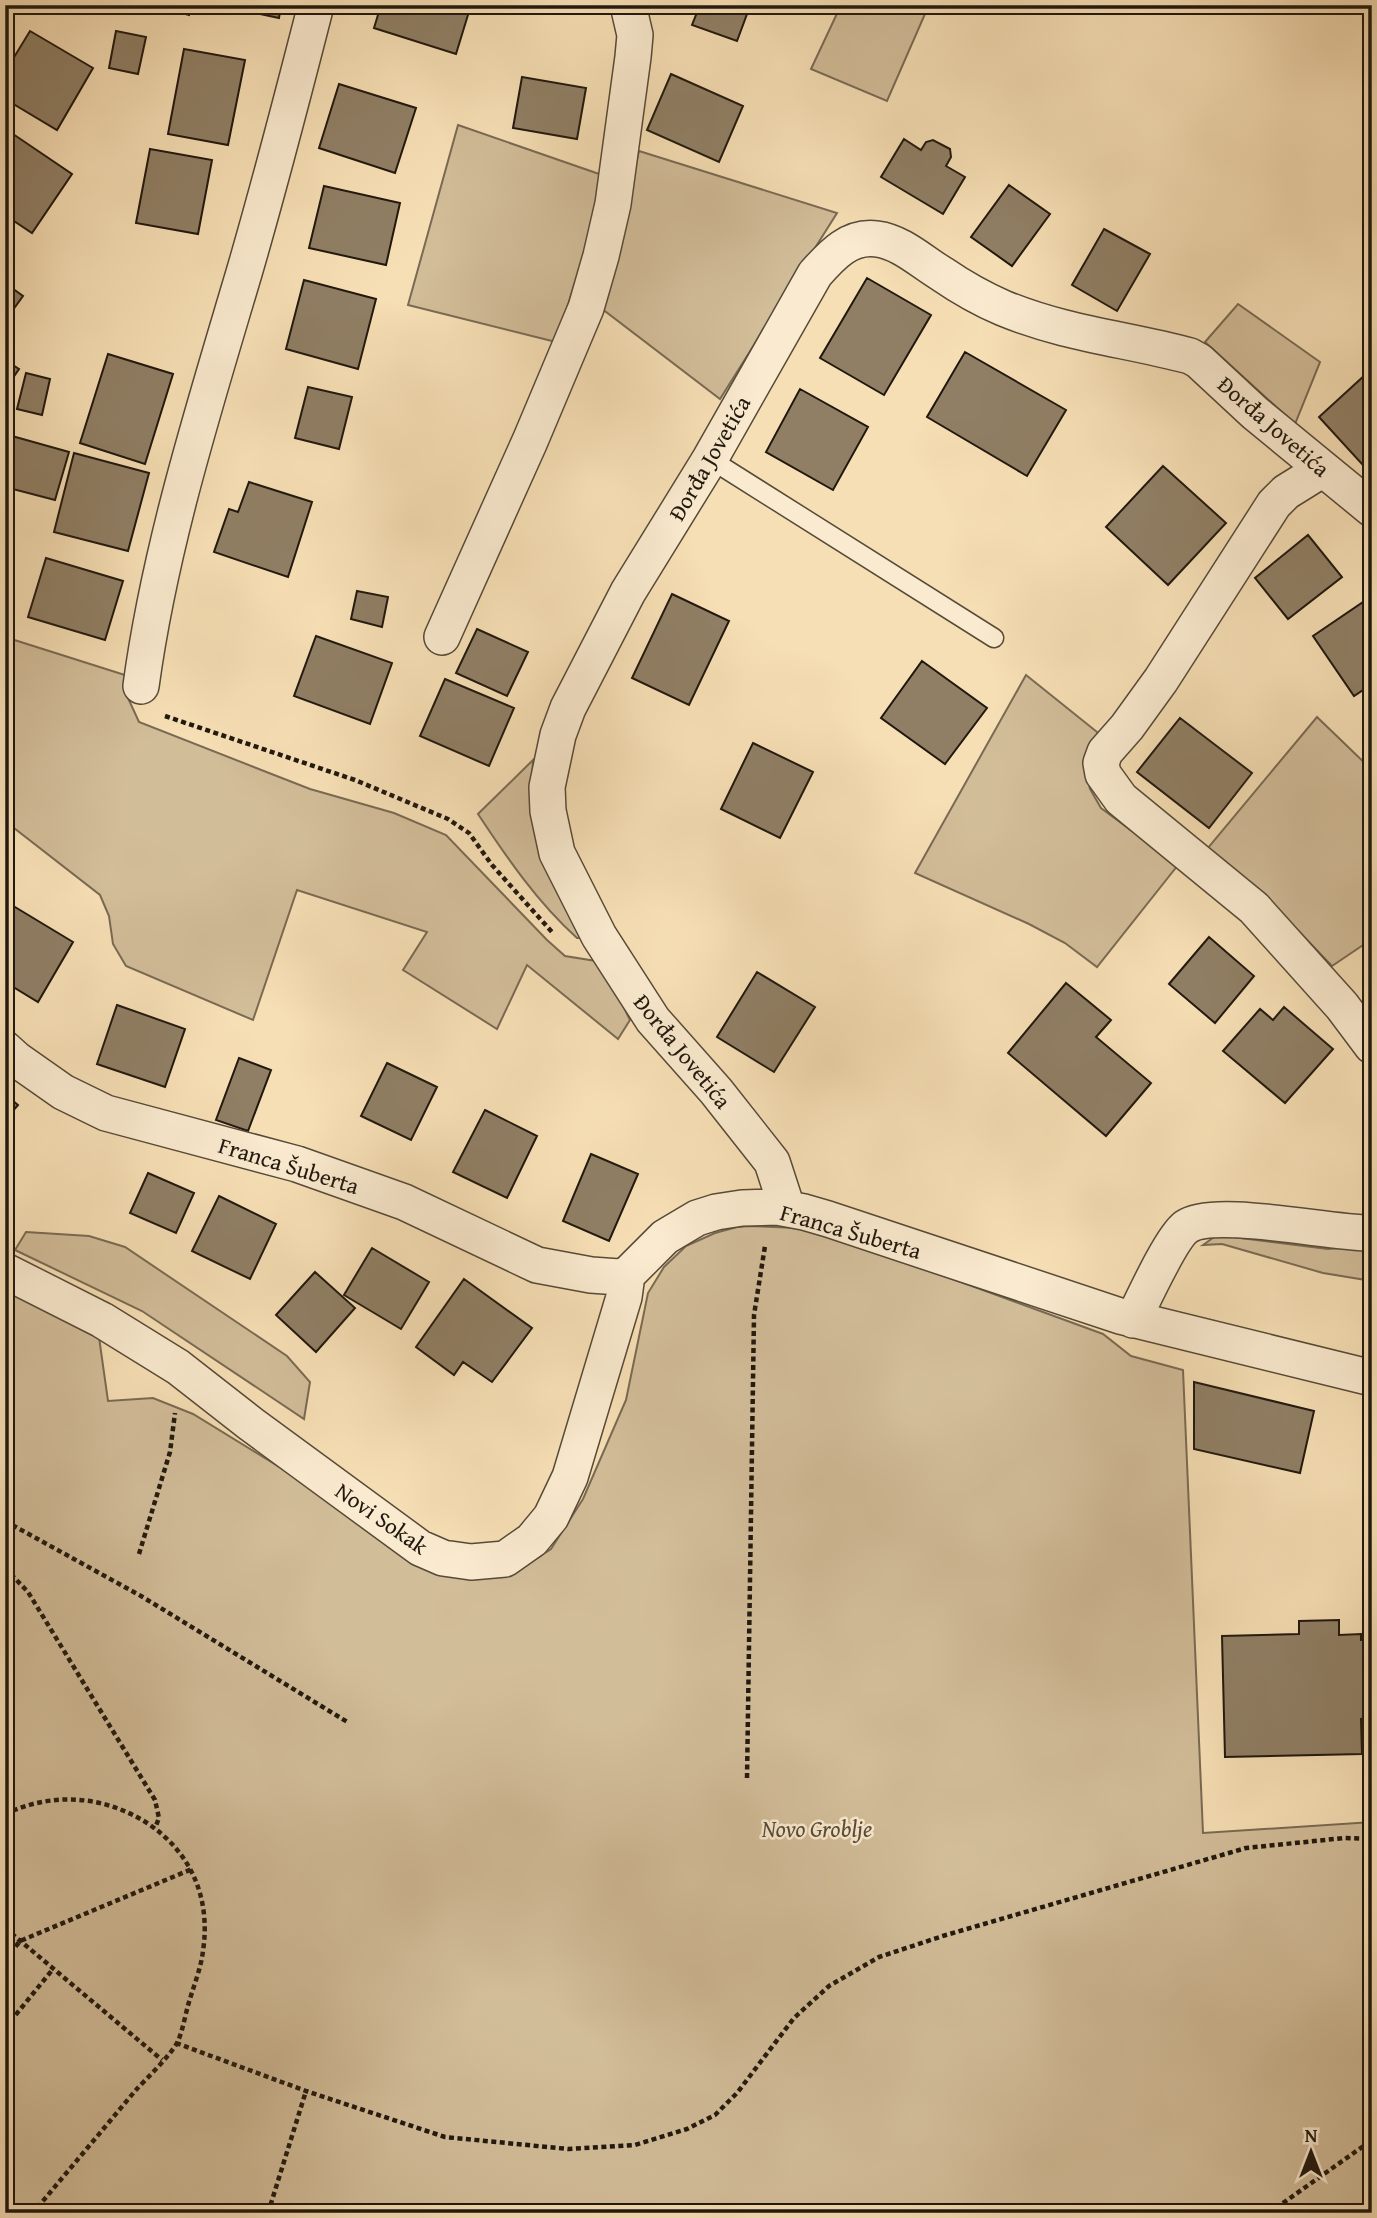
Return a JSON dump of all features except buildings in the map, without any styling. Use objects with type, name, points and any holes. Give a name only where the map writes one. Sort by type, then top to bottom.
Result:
[{"type":"street","points":[[141,686],[167,548],[264,205],[316,5]]},
{"type":"street","points":[[442,637],[530,442],[589,295],[613,204],[635,35],[628,5]]},
{"type":"street","name":"Đorđa Jovetića","points":[[776,1208],[772,1162],[716,1091],[653,1020],[607,949],[558,853],[548,811],[547,787],[551,760],[568,708],[628,592],[710,460],[815,274],[835,251],[850,243],[875,238],[894,243],[946,277],[1000,307],[1053,326],[1190,356],[1215,374],[1255,413],[1372,509]]},
{"type":"street","points":[[1322,469],[1286,492],[1274,504],[1161,680],[1105,752],[1101,763],[1103,775],[1121,799],[1254,908],[1342,1006],[1372,1046]]},
{"type":"street","name":"Franca Šuberta","points":[[5,1049],[63,1092],[106,1113],[297,1164],[404,1202],[537,1265],[606,1277],[627,1275],[665,1237],[696,1218],[729,1210],[776,1208],[828,1219],[1133,1320],[1372,1378]]},
{"type":"street","points":[[1133,1320],[1163,1262],[1185,1227],[1202,1220],[1249,1221],[1372,1233]]},
{"type":"street","name":"Novi Sokak","points":[[5,1271],[102,1320],[178,1367],[420,1548],[443,1558],[461,1560],[505,1559],[532,1539],[551,1517],[582,1441],[624,1297],[627,1275]]},
{"type":"lane","points":[[710,460],[994,638]]},
{"type":"path","points":[[141,686],[152,708],[169,719],[355,780],[448,819],[469,833],[492,865],[558,938],[575,948],[607,949]]},
{"type":"path","points":[[747,1778],[754,1315],[767,1230],[776,1208]]},
{"type":"path","points":[[139,1554],[170,1452],[178,1367]]},
{"type":"path","points":[[5,1521],[141,1596],[349,1723]]},
{"type":"path","points":[[5,1568],[28,1592],[150,1791],[159,1818],[155,1828]]},
{"type":"path","points":[[5,1814],[20,1807],[50,1800],[78,1799],[133,1814],[155,1828],[175,1847],[192,1869],[201,1895],[204,1925],[204,1950],[176,2043],[33,2213]]},
{"type":"path","points":[[176,2043],[306,2091],[445,2137],[568,2149],[635,2145],[687,2129],[715,2115],[737,2093],[794,2018],[829,1986],[879,1958],[1246,1849],[1344,1838],[1372,1839]]},
{"type":"path","points":[[5,1960],[20,1941],[192,1869]]},
{"type":"path","points":[[5,1928],[162,2060]]},
{"type":"path","points":[[5,2028],[54,1969]]},
{"type":"path","points":[[268,2213],[306,2091]]},
{"type":"path","points":[[1269,2213],[1372,2140]]},
{"type":"green space","points":[[841,5],[917,5],[925,14],[887,101],[811,69]]},
{"type":"green space","points":[[458,125],[602,175],[589,239],[556,342],[408,305]]},
{"type":"green space","points":[[639,151],[837,213],[720,399],[601,308]]},
{"type":"green space","points":[[1238,304],[1320,362],[1295,424],[1205,342]]},
{"type":"green space","points":[[5,637],[128,676],[128,698],[139,722],[310,789],[394,813],[446,835],[565,956],[602,962],[630,1020],[618,1039],[527,965],[497,1029],[403,970],[427,932],[297,890],[253,1020],[126,966],[113,944],[109,916],[100,895],[5,821]]},
{"type":"green space","points":[[1026,675],[1102,736],[1086,772],[1090,789],[1101,808],[1178,865],[1097,967],[1065,943],[1029,924],[915,873]]},
{"type":"green space","points":[[1317,717],[1372,770],[1372,939],[1332,966],[1267,898],[1207,849]]},
{"type":"green space","points":[[533,760],[531,807],[587,938],[577,938],[549,910],[478,814]]},
{"type":"green space","name":"Novo Groblje","points":[[749,1226],[798,1228],[838,1237],[1103,1334],[1131,1356],[1183,1370],[1203,1833],[1372,1822],[1372,2213],[5,2213],[5,1284],[98,1330],[108,1401],[153,1398],[193,1414],[281,1468],[424,1563],[517,1571],[551,1549],[583,1499],[626,1400],[648,1293],[664,1267],[686,1246],[715,1233]]},
{"type":"green space","points":[[26,1232],[89,1236],[125,1247],[287,1356],[310,1382],[304,1419],[142,1311],[15,1250]]},
{"type":"green space","points":[[1217,1235],[1328,1249],[1372,1245],[1372,1281],[1323,1273],[1222,1244],[1203,1245]]}]
